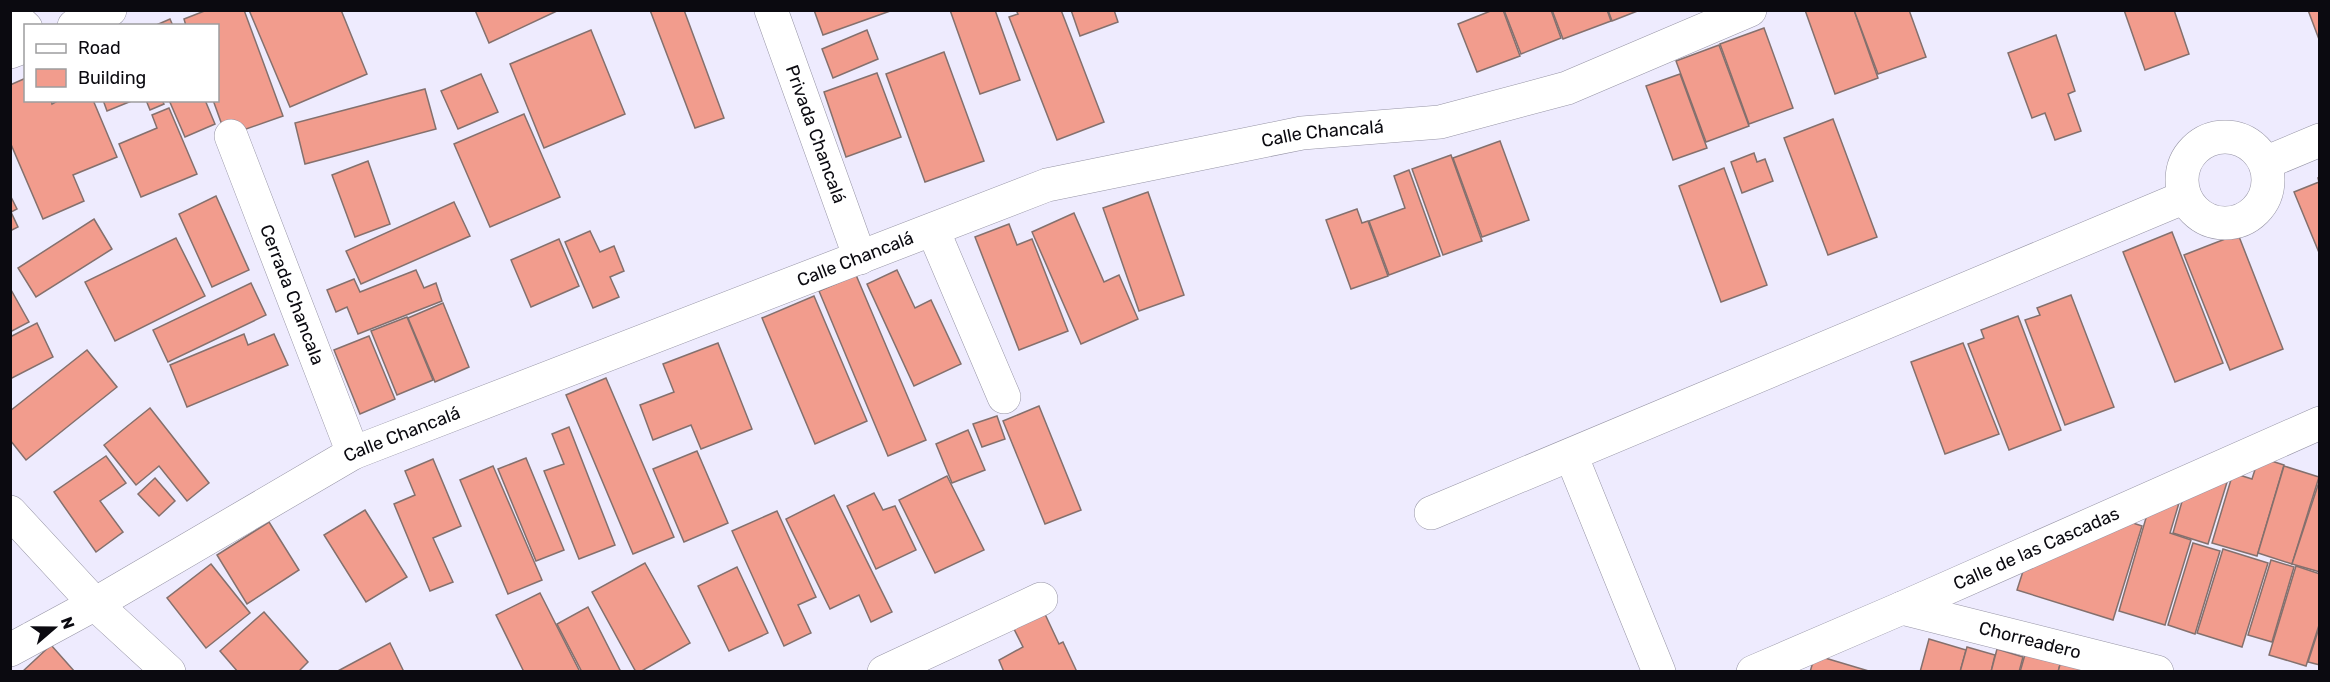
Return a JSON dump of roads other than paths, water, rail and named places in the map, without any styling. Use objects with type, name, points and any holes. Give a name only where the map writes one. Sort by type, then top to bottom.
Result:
[{"type":"street","points":[[79,24],[110,10]]},
{"type":"street","name":"Privada Chancalá","points":[[771,10],[860,258]]},
{"type":"street","name":"Calle Chancalá","points":[[10,650],[95,604],[354,453],[1047,185],[1302,133],[1440,122],[1568,88],[1750,10]]},
{"type":"street","points":[[10,13],[24,26]]},
{"type":"street","name":"Cerrada Chancala","points":[[231,136],[354,453]]},
{"type":"street","points":[[2223,137],[2244,141],[2257,150],[2265,163],[2268,178],[2267,193],[2260,206],[2235,223],[2220,223],[2206,218],[2193,210],[2185,197],[2182,182],[2183,167],[2201,143],[2223,137]]},
{"type":"street","points":[[2265,163],[2319,140]]},
{"type":"street","points":[[1431,513],[2185,197]]},
{"type":"street","points":[[933,230],[1004,397]]},
{"type":"street","name":"Calle de las Cascadas","points":[[1752,672],[2319,423]]},
{"type":"street","points":[[2283,439],[2319,450]]},
{"type":"street","points":[[1571,456],[1659,672]]},
{"type":"street","points":[[10,512],[95,604],[170,672]]},
{"type":"street","points":[[884,672],[1041,599]]},
{"type":"street","name":"Chorreadero","points":[[1902,608],[2157,672]]}]
